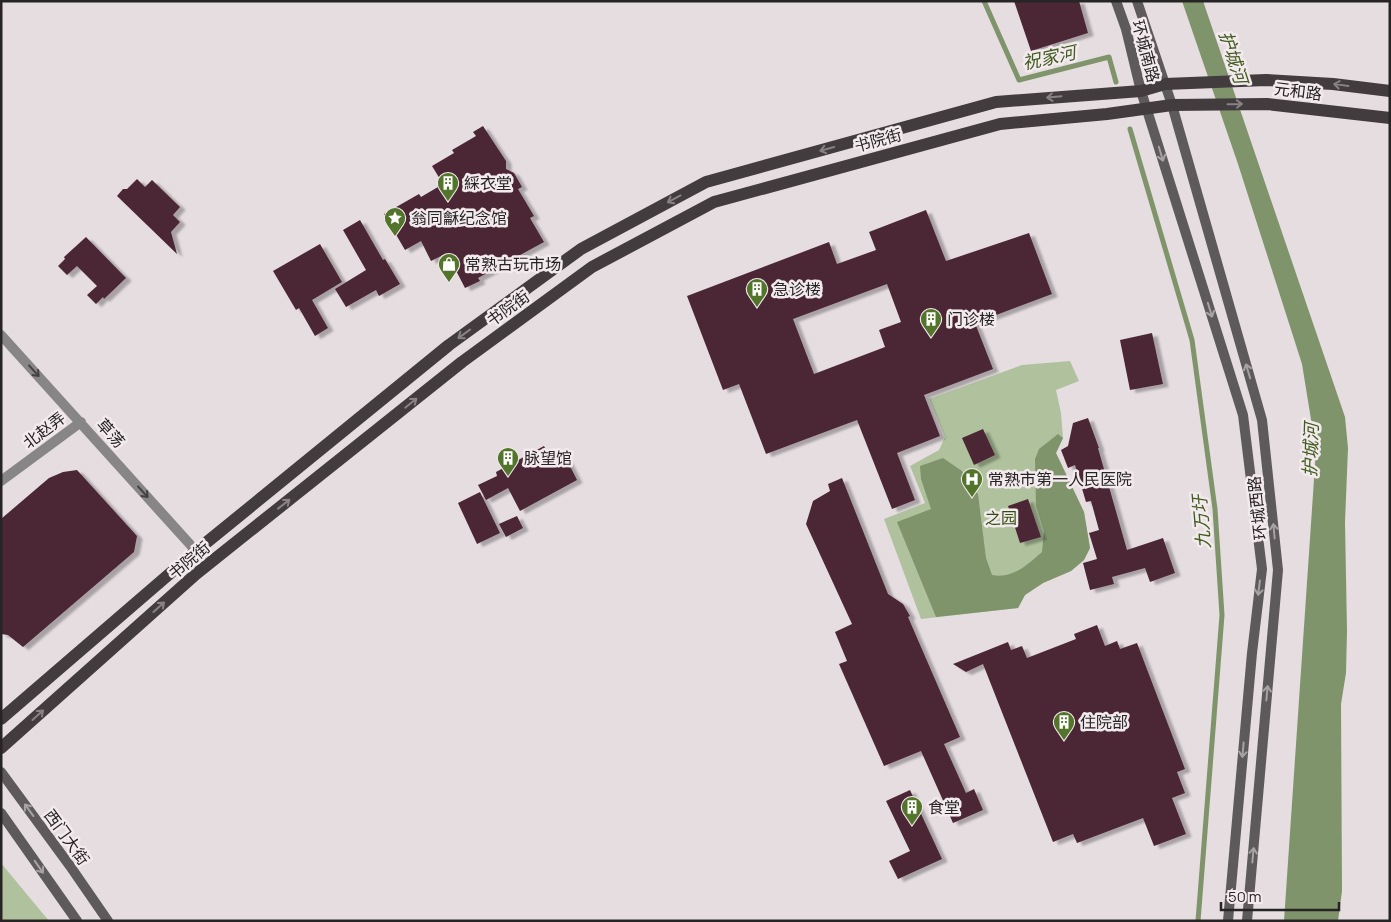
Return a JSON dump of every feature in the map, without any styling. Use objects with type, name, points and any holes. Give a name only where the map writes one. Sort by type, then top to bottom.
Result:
[{"type":"main road","name":"环城南路","points":[[1116,1],[1126,29],[1147,108]]},
{"type":"main road","name":"环城南路","points":[[1137,1],[1172,105]]},
{"type":"main road","name":"元和路","points":[[1200,83],[1266,80],[1333,84],[1390,91]]},
{"type":"main road","name":"书院街","points":[[1,719],[196,551],[449,345],[581,249],[706,182],[996,102],[1141,91],[1166,84],[1200,83]]},
{"type":"main road","name":"元和路","points":[[1202,105],[1267,104],[1390,118]]},
{"type":"main road","name":"书院街","points":[[1,748],[221,554],[462,362],[592,267],[714,202],[1000,124],[1107,114],[1172,105],[1202,105]]},
{"type":"main road","name":"环城西路","points":[[1172,105],[1262,420],[1272,499],[1278,570],[1247,921]]},
{"type":"main road","name":"环城西路","points":[[1147,108],[1243,415],[1262,569],[1252,653],[1228,921]]},
{"type":"main road","name":"西门大街","points":[[1,772],[108,921]]},
{"type":"main road","points":[[1,813],[77,921]]},
{"type":"street","name":"草荡","points":[[1,335],[196,551]]},
{"type":"street","name":"北赵弄","points":[[1,481],[81,422]]},
{"type":"green space","name":"之园","points":[[1070,361],[1079,381],[1056,390],[1061,413],[1063,438],[1056,453],[1084,512],[1090,548],[1084,560],[1071,571],[1043,583],[1025,595],[1018,608],[921,619],[884,519],[925,503],[910,466],[939,450],[945,437],[929,399],[1022,365]]},
{"type":"green space","points":[[1,863],[49,921],[1,921]]},
{"type":"shaded area","points":[[1182,1],[1203,1],[1345,417],[1348,448],[1345,522],[1347,631],[1346,673],[1341,704],[1342,891],[1338,921],[1284,921],[1316,450],[1302,364],[1238,164]]},
{"type":"shaded area","points":[[1058,434],[1063,438],[1056,453],[1084,512],[1090,548],[1084,560],[1071,571],[1043,583],[1025,595],[1018,608],[936,617],[897,522],[931,509],[921,479],[920,466],[943,458],[962,471],[978,494],[986,558],[992,575],[1007,575],[1019,570],[1042,552],[1044,531],[1036,506],[1035,459],[1039,449]]},
{"type":"building","points":[[1014,1],[1079,1],[1088,33],[1031,51]]},
{"type":"building","points":[[483,126],[506,161],[506,169],[514,173],[522,187],[518,189],[534,216],[530,218],[544,242],[478,278],[480,281],[465,288],[447,253],[431,261],[421,241],[405,250],[384,214],[419,194],[421,197],[443,184],[432,166],[454,153],[452,150],[476,136],[473,132]]},
{"type":"building","points":[[137,179],[145,187],[152,180],[180,207],[173,215],[180,222],[171,232],[177,254],[117,196]]},
{"type":"building","points":[[926,210],[946,261],[1029,233],[1052,294],[975,323],[993,369],[924,395],[940,436],[897,453],[915,500],[892,509],[857,420],[766,454],[739,384],[723,390],[687,296],[829,242],[837,264],[876,250],[869,232]],"holes":[[[887,284],[901,322],[879,330],[885,347],[814,374],[793,319]]]},
{"type":"building","points":[[360,220],[383,260],[385,259],[400,284],[379,296],[376,290],[346,307],[335,289],[366,270],[343,230]]},
{"type":"building","points":[[86,237],[126,278],[96,304],[87,295],[97,286],[77,266],[67,275],[58,266],[65,259],[64,257]]},
{"type":"building","points":[[320,244],[342,282],[312,300],[328,328],[315,336],[299,308],[296,310],[273,271]]},
{"type":"building","points":[[1152,333],[1163,384],[1130,390],[1120,340]]},
{"type":"building","points":[[1088,418],[1099,448],[1127,550],[1163,538],[1175,573],[1150,582],[1145,568],[1112,577],[1114,584],[1090,590],[1083,563],[1097,559],[1089,533],[1099,530],[1091,501],[1086,502],[1075,465],[1068,468],[1061,450],[1068,446],[1073,423]]},
{"type":"building","points":[[983,429],[995,455],[974,465],[962,438]]},
{"type":"building","points":[[544,446],[554,466],[567,460],[577,480],[520,511],[508,488],[486,500],[478,485],[497,476],[496,472]]},
{"type":"building","points":[[77,470],[137,536],[134,552],[23,647],[8,635],[1,634],[1,519],[49,478],[63,472]]},
{"type":"building","points":[[842,478],[888,594],[903,604],[910,616],[908,617],[960,737],[944,744],[966,793],[974,789],[983,810],[953,823],[921,751],[884,766],[839,664],[847,661],[835,632],[852,624],[806,524],[813,501],[830,491],[828,484]]},
{"type":"building","points":[[480,492],[500,533],[477,544],[458,503]]},
{"type":"building","points":[[1028,499],[1041,537],[1020,543],[1008,506]]},
{"type":"building","points":[[517,516],[523,528],[506,537],[499,524]]},
{"type":"building","name":"住院部","points":[[1097,625],[1105,646],[1117,641],[1120,649],[1137,643],[1185,769],[1177,772],[1185,793],[1172,798],[1186,834],[1154,846],[1143,818],[1077,843],[1073,834],[1053,842],[983,664],[966,672],[953,664],[1008,642],[1011,650],[1022,646],[1027,658],[1076,639],[1074,634]]},
{"type":"building","name":"食堂","points":[[910,790],[942,859],[898,879],[889,861],[910,851],[886,801]]},
{"type":"waterway","name":"祝家河","points":[[984,1],[1019,80],[1109,57],[1116,82]]},
{"type":"waterway","name":"九万圩","points":[[1130,129],[1192,340],[1215,509],[1222,615],[1198,921]]},
{"type":"place","name":"綵衣堂","points":[[448,202]]},
{"type":"place","name":"翁同龢纪念馆","points":[[395,237]]},
{"type":"place","name":"常熟古玩市场","points":[[449,283]]},
{"type":"place","name":"急诊楼","points":[[757,308]]},
{"type":"place","name":"门诊楼","points":[[931,338]]},
{"type":"place","name":"脉望馆","points":[[508,477]]},
{"type":"place","name":"常熟市第一人民医院","points":[[972,498]]},
{"type":"place","name":"住院部","points":[[1064,741]]},
{"type":"place","name":"食堂","points":[[912,826]]},
{"type":"water label","name":"护城河","points":[[1234,57]]},
{"type":"water label","name":"护城河","points":[[1310,450]]}]
